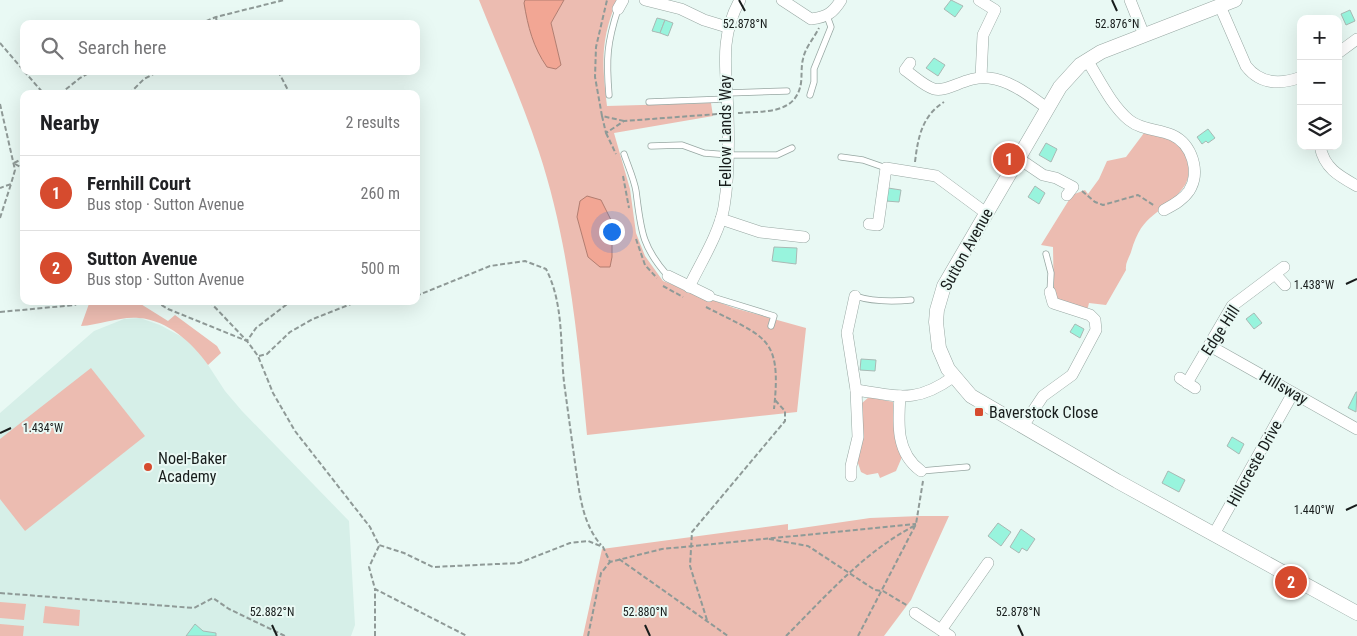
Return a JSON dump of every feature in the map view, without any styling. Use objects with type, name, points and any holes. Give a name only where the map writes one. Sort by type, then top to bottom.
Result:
[{"type":"street","points":[[645,0],[681,9],[704,20],[727,27]]},
{"type":"street","name":"Fellow Lands Way","points":[[689,287],[721,219],[728,155],[725,47],[727,27],[740,0]]},
{"type":"street","points":[[782,0],[811,19],[824,17],[834,12],[841,0]]},
{"type":"street","points":[[980,0],[995,10],[983,34],[981,77]]},
{"type":"street","points":[[1130,0],[1144,35]]},
{"type":"street","points":[[1164,210],[1184,196],[1192,184],[1194,166],[1190,153],[1176,137],[1137,126],[1128,119],[1084,62],[1144,35],[1235,0]]},
{"type":"street","points":[[1220,6],[1250,72],[1263,80],[1276,83],[1297,79]]},
{"type":"street","points":[[1342,50],[1357,39]]},
{"type":"street","name":"Sutton Avenue","points":[[1084,62],[1068,77],[1047,108],[947,282],[937,310],[936,328],[939,348],[944,361],[953,377],[972,396],[1357,613]]},
{"type":"street","points":[[910,63],[905,70],[930,87],[942,90],[963,80],[981,77],[996,79],[1007,83],[1047,108]]},
{"type":"street","points":[[942,90],[944,102]]},
{"type":"street","points":[[1321,150],[1324,159],[1331,169],[1357,186]]},
{"type":"street","points":[[1018,158],[1043,175],[1056,178],[1070,191]]},
{"type":"street","points":[[869,224],[878,225],[886,168],[936,176],[986,213]]},
{"type":"street","points":[[721,219],[760,232],[804,237]]},
{"type":"street","name":"Edge Hill","points":[[1187,383],[1232,306],[1280,271],[1284,284]]},
{"type":"street","points":[[668,276],[709,296]]},
{"type":"street","points":[[1023,426],[1043,396],[1072,375],[1096,330],[1094,320],[1090,315],[1053,303],[1050,292]]},
{"type":"street","points":[[852,476],[853,456],[858,437],[856,390],[847,333],[849,315],[855,296]]},
{"type":"street","name":"Hillsway","points":[[1210,346],[1357,429]]},
{"type":"street","points":[[856,390],[900,396],[929,393],[953,377]]},
{"type":"street","name":"Hillcreste Drive","points":[[1214,534],[1293,393]]},
{"type":"street","points":[[900,396],[898,423],[902,447],[909,460],[922,471]]},
{"type":"street","points":[[915,613],[946,633],[988,563]]},
{"type":"lane","points":[[610,95],[606,61],[609,39],[621,4]]},
{"type":"lane","points":[[810,95],[814,82],[814,69],[831,27],[824,17]]},
{"type":"lane","points":[[649,102],[787,91]]},
{"type":"lane","points":[[651,146],[682,145],[704,153],[728,155],[777,155],[792,148]]},
{"type":"lane","points":[[624,154],[636,190],[642,234],[650,253],[668,276]]},
{"type":"lane","points":[[841,157],[863,160],[886,168]]},
{"type":"lane","points":[[1046,254],[1051,273],[1050,292]]},
{"type":"lane","points":[[709,296],[774,316],[771,326]]},
{"type":"lane","points":[[855,296],[871,301],[911,300]]},
{"type":"lane","points":[[922,471],[967,467]]},
{"type":"path","points":[[209,20],[284,0]]},
{"type":"path","points":[[624,121],[606,133],[602,116],[624,121],[785,108],[795,100],[801,84],[802,60],[824,17]]},
{"type":"path","points":[[0,43],[20,66]]},
{"type":"path","points":[[27,75],[41,90]]},
{"type":"path","points":[[65,90],[85,75]]},
{"type":"path","points":[[133,90],[144,79],[152,75]]},
{"type":"path","points":[[280,75],[288,90]]},
{"type":"path","points":[[914,172],[918,140],[928,116],[933,109],[944,102]]},
{"type":"path","points":[[0,104],[15,170],[0,218]]},
{"type":"path","points":[[14,163],[20,160]]},
{"type":"path","points":[[14,163],[20,167]]},
{"type":"path","points":[[0,188],[11,184]]},
{"type":"path","points":[[1070,191],[1098,204],[1110,203],[1138,195],[1150,201],[1160,212],[1164,210]]},
{"type":"path","points":[[420,294],[490,266],[525,261],[546,269],[552,281],[559,312],[564,381],[582,507],[594,537],[610,562]]},
{"type":"path","points":[[0,312],[76,305]]},
{"type":"path","points":[[162,305],[247,341]]},
{"type":"path","points":[[213,305],[247,341],[258,356],[273,393],[295,431],[365,520],[379,545],[404,553],[433,567],[519,564],[570,543],[588,541],[602,547]]},
{"type":"path","points":[[247,341],[256,328],[286,305]]},
{"type":"path","points":[[258,356],[267,354],[298,328],[349,305]]},
{"type":"path","points":[[707,620],[690,566],[693,546],[692,532],[785,421],[784,411],[775,400]]},
{"type":"path","points":[[858,636],[916,524],[922,471]]},
{"type":"path","points":[[588,636],[601,573],[610,562],[693,546],[916,524]]},
{"type":"path","points":[[786,636],[849,573],[890,539],[916,524]]},
{"type":"path","points":[[765,538],[808,546],[875,590],[883,590],[906,603],[915,613]]},
{"type":"path","points":[[375,636],[375,589],[369,567],[379,545]]},
{"type":"path","points":[[619,559],[728,636]]},
{"type":"path","points":[[375,589],[467,636]]},
{"type":"path","points":[[0,593],[194,608],[213,598],[229,609],[285,636]]},
{"type":"shaded area","points":[[479,0],[525,0],[524,3],[561,65],[551,23],[564,0],[617,0],[605,40],[603,64],[607,106],[711,103],[713,116],[614,133],[630,189],[636,233],[645,256],[663,281],[734,308],[806,328],[797,412],[587,435],[571,292],[558,221],[539,152]]},
{"type":"shaded area","points":[[525,0],[564,0],[551,23],[561,65],[556,69],[547,67],[535,44],[527,20]]},
{"type":"shaded area","points":[[1144,133],[1174,141],[1183,150],[1189,169],[1183,188],[1141,228],[1127,261],[1126,270],[1106,305],[1089,303],[1087,311],[1054,301],[1053,247],[1041,245],[1072,195],[1085,190],[1088,194],[1099,179],[1107,161],[1126,157]]},
{"type":"shaded area","points":[[587,196],[601,200],[612,222],[612,257],[610,267],[600,267],[588,257],[577,217],[580,201]]},
{"type":"shaded area","points":[[89,305],[142,305],[168,321],[175,315],[217,346],[221,353],[208,365],[195,349],[178,334],[159,323],[139,318],[125,318],[81,326]]},
{"type":"shaded area","name":"Noel-Baker Academy","points":[[140,318],[160,325],[186,339],[197,348],[225,391],[242,411],[349,521],[355,625],[351,636],[0,636],[0,413],[94,331],[124,319]]},
{"type":"shaded area","points":[[91,368],[145,436],[25,531],[0,499],[0,439]]},
{"type":"shaded area","points":[[869,397],[893,402],[895,434],[902,457],[896,471],[880,478],[878,473],[867,475],[861,472],[857,460],[861,404]]},
{"type":"shaded area","points":[[949,516],[911,600],[884,636],[583,636],[602,549],[788,524],[788,530],[870,518]]},
{"type":"shaded area","points":[[0,602],[26,604],[24,620],[0,618]]},
{"type":"shaded area","points":[[45,606],[80,610],[79,626],[43,623]]},
{"type":"shaded area","points":[[0,624],[24,626],[23,636],[0,636]]},
{"type":"building","points":[[951,0],[963,6],[955,17],[944,9]]},
{"type":"building","points":[[1350,10],[1355,21],[1346,25],[1341,14]]},
{"type":"building","points":[[657,18],[665,20],[660,33],[652,31]]},
{"type":"building","points":[[665,20],[673,23],[668,36],[660,33]]},
{"type":"building","points":[[934,58],[945,65],[938,76],[926,68]]},
{"type":"building","points":[[1208,129],[1215,138],[1208,143],[1206,141],[1202,144],[1197,137]]},
{"type":"building","points":[[1046,143],[1057,149],[1051,162],[1039,155]]},
{"type":"building","points":[[1035,186],[1045,193],[1039,204],[1028,197]]},
{"type":"building","points":[[888,188],[901,190],[899,202],[886,201]]},
{"type":"building","points":[[774,247],[797,248],[796,264],[772,261]]},
{"type":"building","points":[[1254,313],[1262,323],[1254,329],[1246,319]]},
{"type":"building","points":[[1075,324],[1084,329],[1080,338],[1070,332]]},
{"type":"building","points":[[861,359],[876,360],[875,371],[860,370]]},
{"type":"building","points":[[1357,392],[1356,412],[1348,408]]},
{"type":"building","points":[[1232,437],[1244,444],[1239,454],[1227,446]]},
{"type":"building","points":[[1168,471],[1185,480],[1179,492],[1162,483]]},
{"type":"building","points":[[998,523],[1011,532],[1001,546],[988,536]]},
{"type":"building","points":[[1021,529],[1035,539],[1027,551],[1022,548],[1019,553],[1010,547]]},
{"type":"building","points":[[195,624],[203,631],[216,633],[216,636],[186,636]]},
{"type":"place","name":"Fernhill Court","points":[[1009,159]]},
{"type":"place","name":"Baverstock Close","points":[[979,412]]},
{"type":"place","name":"Noel-Baker Academy","points":[[148,467]]},
{"type":"place","name":"Sutton Avenue","points":[[1291,582]]}]
